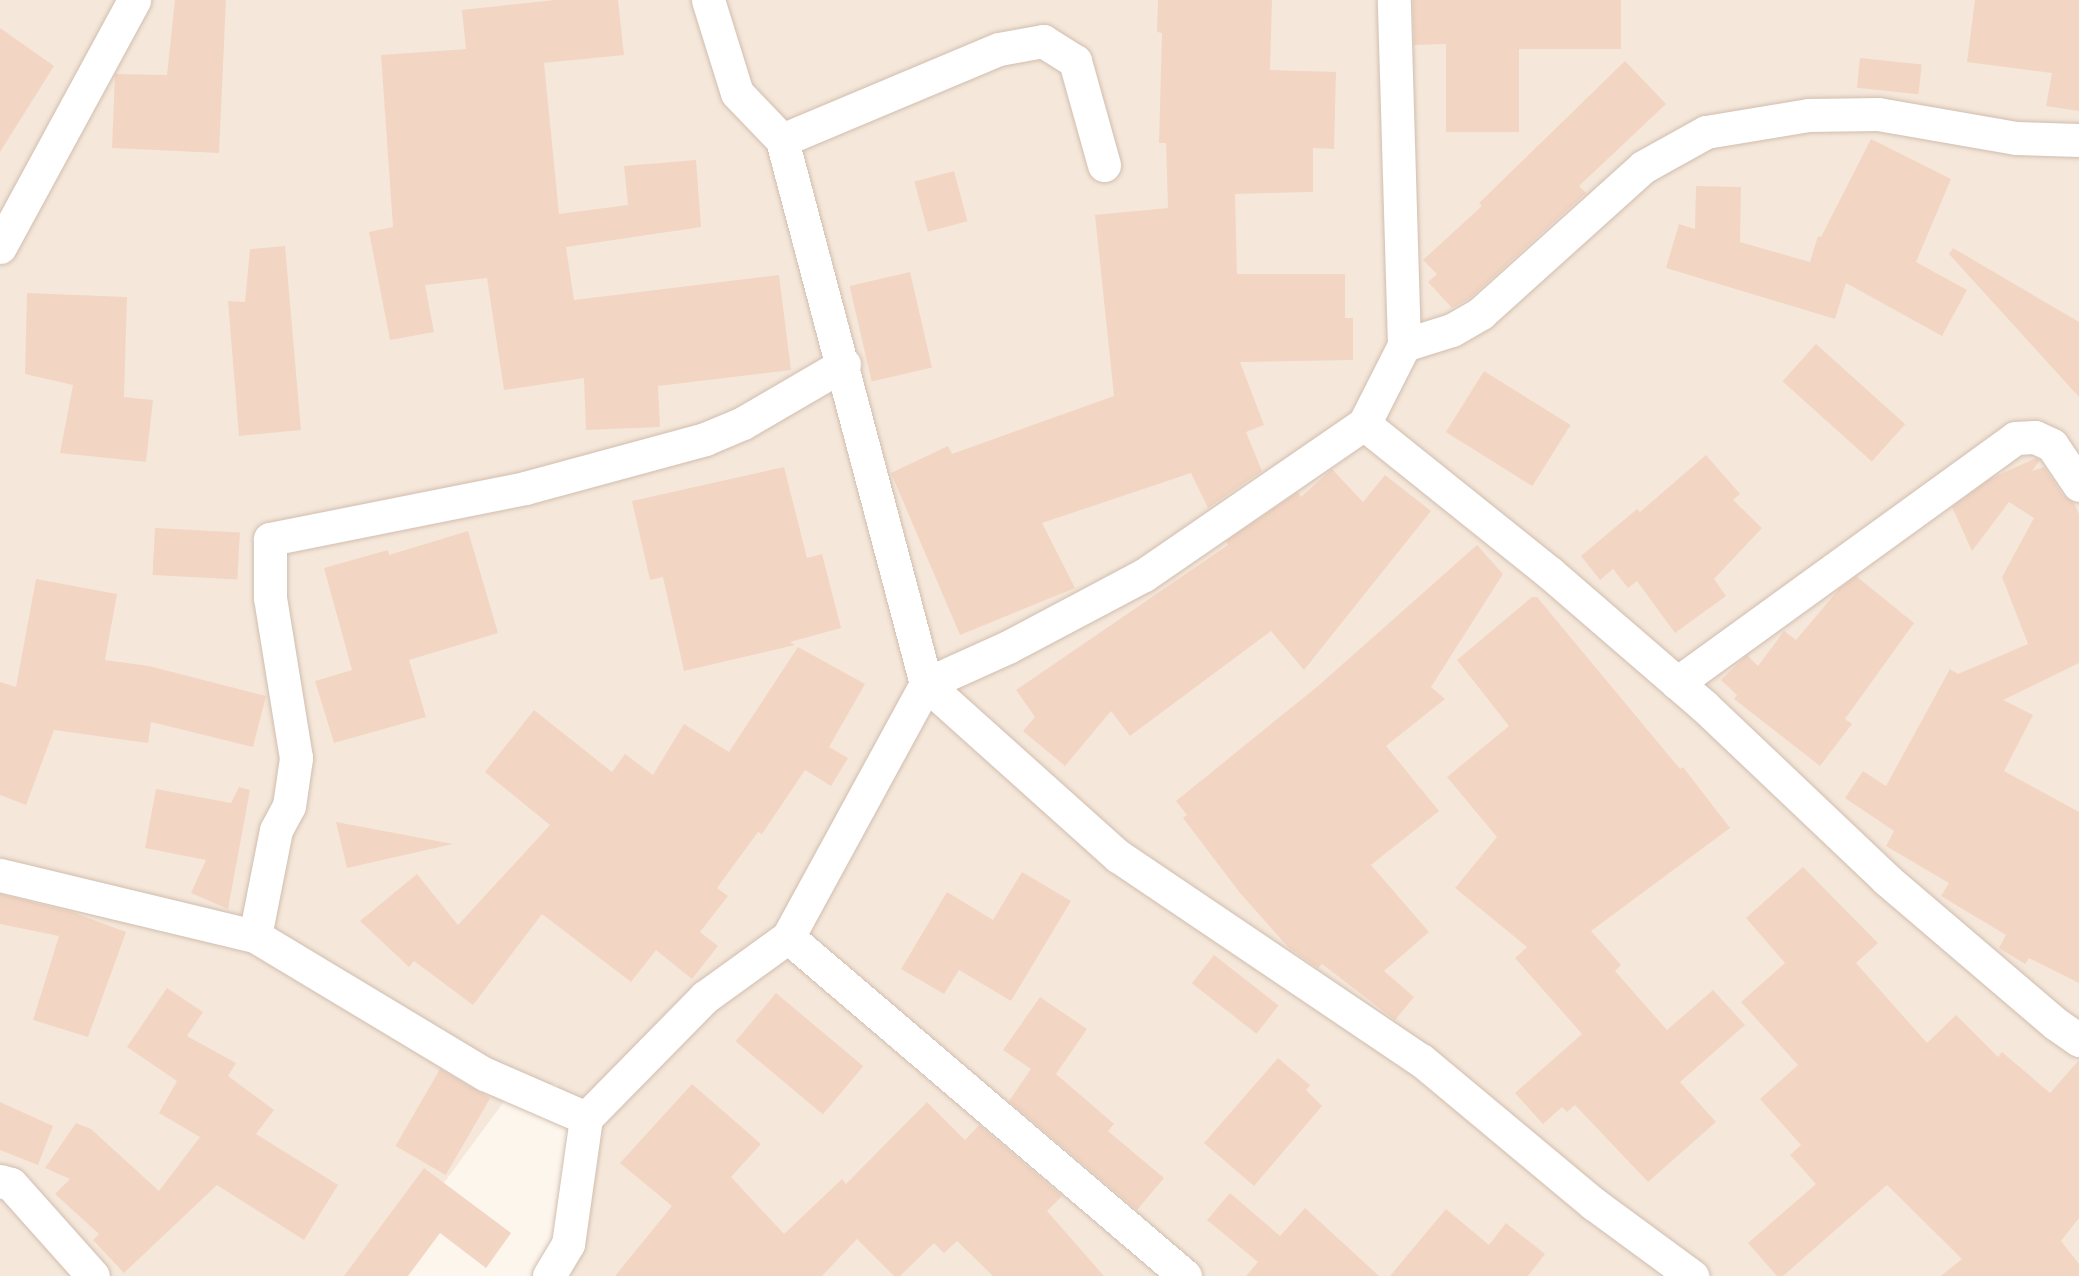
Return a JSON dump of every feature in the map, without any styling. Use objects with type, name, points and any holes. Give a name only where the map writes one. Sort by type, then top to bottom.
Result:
[{"type":"street","points":[[0,247],[134,0]]},
{"type":"street","points":[[708,0],[737,93],[782,140],[844,364],[926,684],[1118,856],[1421,1059],[1594,1204],[1692,1276]]},
{"type":"street","points":[[549,1276],[568,1244],[586,1118],[705,997],[788,937],[926,684],[1008,647],[1144,575],[1364,424],[1404,345],[1394,0]]},
{"type":"street","points":[[782,140],[999,49],[1043,41],[1075,61],[1104,165]]},
{"type":"street","points":[[1404,345],[1452,330],[1481,313],[1643,167],[1706,132],[1809,115],[1878,114],[2016,138],[2079,140]]},
{"type":"street","points":[[255,936],[276,830],[289,806],[296,758],[270,598],[270,539],[525,489],[705,439],[743,423],[844,364]]},
{"type":"street","points":[[1364,424],[1550,573],[1677,682],[1886,879],[2055,1024],[2079,1040]]},
{"type":"street","points":[[1677,682],[2015,438],[2035,437],[2052,445],[2079,485]]},
{"type":"street","points":[[0,875],[255,936],[485,1074],[586,1118]]},
{"type":"street","points":[[788,937],[1185,1276]]},
{"type":"street","points":[[0,1181],[11,1184],[93,1276]]},
{"type":"shaded area","points":[[0,0],[2079,0],[2079,1276],[566,1276],[588,1174],[557,1084],[517,1084],[375,1276],[0,1276]]},
{"type":"building","points":[[175,0],[226,0],[219,153],[112,148],[115,74],[167,75]]},
{"type":"building","points":[[555,0],[618,0],[624,55],[544,63],[559,214],[628,205],[624,166],[696,160],[701,227],[566,247],[574,300],[779,275],[791,370],[658,386],[660,427],[586,430],[584,378],[504,390],[487,278],[425,285],[434,332],[390,340],[369,232],[393,227],[381,55],[466,49],[462,10]]},
{"type":"building","points":[[1158,0],[1272,0],[1270,70],[1336,72],[1334,149],[1313,148],[1313,192],[1235,194],[1237,274],[1345,274],[1345,318],[1353,318],[1353,360],[1240,362],[1264,425],[1246,432],[1262,471],[1208,508],[1191,473],[1042,523],[1075,588],[960,635],[891,473],[948,446],[952,454],[1114,396],[1095,215],[1168,208],[1166,143],[1159,143],[1162,33],[1157,32]]},
{"type":"building","points":[[1413,0],[1621,0],[1621,49],[1519,49],[1519,132],[1446,132],[1446,44],[1414,45]]},
{"type":"building","points":[[1975,0],[2079,0],[2079,111],[2046,106],[2052,73],[1967,62]]},
{"type":"building","points":[[0,28],[54,66],[0,152]]},
{"type":"building","points":[[1860,58],[1922,64],[1919,94],[1857,88]]},
{"type":"building","points":[[1625,61],[1666,104],[1579,186],[1586,193],[1470,298],[1452,308],[1428,282],[1437,274],[1423,260],[1482,206],[1479,203]]},
{"type":"building","points":[[1871,139],[1951,179],[1916,262],[1967,290],[1942,336],[1846,283],[1835,319],[1666,268],[1679,224],[1695,229],[1696,186],[1741,187],[1740,242],[1810,262],[1818,236],[1821,237]]},
{"type":"building","points":[[954,171],[967,221],[928,232],[914,182]]},
{"type":"building","points":[[285,246],[301,430],[239,436],[228,301],[245,302],[250,249]]},
{"type":"building","points":[[1953,248],[2079,322],[2079,397],[1949,254]]},
{"type":"building","points":[[910,272],[932,367],[872,381],[850,286]]},
{"type":"building","points":[[27,293],[127,297],[124,397],[153,400],[146,462],[60,453],[73,385],[25,374]]},
{"type":"building","points":[[1816,344],[1905,424],[1872,461],[1783,381]]},
{"type":"building","points":[[1484,371],[1571,425],[1532,486],[1446,432]]},
{"type":"building","points":[[1706,455],[1740,494],[1733,500],[1762,528],[1714,579],[1726,596],[1675,633],[1637,581],[1628,588],[1613,569],[1600,580],[1581,556],[1637,509],[1640,512]]},
{"type":"building","points":[[2036,458],[2040,460],[2032,471],[2044,467],[2063,495],[2074,503],[2079,514],[2079,663],[2003,700],[2033,715],[2004,771],[2079,812],[2079,983],[2029,958],[2025,964],[1999,948],[2006,935],[1941,896],[1949,883],[1886,846],[1894,831],[1845,798],[1863,771],[1886,786],[1950,669],[1958,674],[2028,644],[2002,577],[2034,518],[2009,502],[1972,551],[1952,507],[1990,479]]},
{"type":"building","points":[[784,467],[807,558],[822,554],[841,628],[790,642],[795,645],[684,671],[663,577],[650,580],[632,501]]},
{"type":"building","points":[[1332,469],[1363,502],[1385,475],[1431,511],[1304,670],[1271,631],[1130,736],[1111,711],[1065,766],[1023,731],[1035,717],[1016,690],[1228,545],[1226,541],[1298,492],[1301,497]]},
{"type":"building","points":[[155,528],[240,532],[237,579],[153,575]]},
{"type":"building","points":[[468,531],[498,633],[409,660],[426,717],[334,743],[315,681],[352,670],[324,568],[388,550],[389,555]]},
{"type":"building","points":[[1477,545],[1503,574],[1431,687],[1445,699],[1386,746],[1439,811],[1371,865],[1429,932],[1384,971],[1414,997],[1395,1020],[1322,964],[1318,968],[1289,948],[1240,893],[1183,818],[1187,815],[1176,801],[1318,686]]},
{"type":"building","points":[[1856,576],[1914,623],[1845,719],[1852,724],[1820,766],[1734,699],[1737,695],[1721,680],[1747,655],[1758,666],[1784,631],[1796,640],[1839,589]]},
{"type":"building","points":[[36,579],[117,594],[105,660],[149,666],[266,696],[253,747],[151,722],[148,743],[54,730],[26,805],[0,795],[0,682],[16,687]]},
{"type":"building","points":[[1532,597],[1537,597],[1680,769],[1683,767],[1730,828],[1591,931],[1621,965],[1615,971],[1667,1030],[1713,990],[1745,1025],[1680,1082],[1716,1122],[1648,1182],[1575,1105],[1567,1112],[1562,1107],[1543,1124],[1515,1093],[1582,1034],[1515,958],[1527,947],[1455,888],[1497,837],[1447,777],[1509,726],[1457,660]]},
{"type":"building","points":[[798,647],[865,684],[829,747],[848,758],[831,786],[805,770],[762,834],[758,832],[717,888],[728,896],[700,932],[718,946],[692,979],[656,950],[631,982],[542,914],[473,1005],[414,961],[409,967],[360,921],[417,874],[458,925],[550,825],[485,772],[534,710],[612,772],[625,754],[653,775],[684,724],[729,752]]},
{"type":"building","points":[[239,787],[250,790],[228,909],[191,893],[206,860],[145,848],[156,789],[231,803]]},
{"type":"building","points":[[336,822],[453,844],[347,868]]},
{"type":"building","points":[[1803,867],[1878,943],[1856,963],[1927,1043],[1956,1015],[1998,1057],[2002,1052],[2050,1093],[2079,1060],[2079,1218],[2061,1241],[2079,1264],[2079,1276],[1941,1276],[1962,1259],[1887,1185],[1783,1276],[1777,1276],[1748,1243],[1816,1184],[1790,1155],[1801,1145],[1760,1099],[1798,1065],[1741,1002],[1785,963],[1746,918]]},
{"type":"building","points":[[1022,872],[1071,901],[1011,1001],[959,970],[944,994],[901,969],[947,892],[993,920]]},
{"type":"building","points":[[0,894],[72,912],[126,932],[88,1037],[33,1020],[59,936],[0,924]]},
{"type":"building","points":[[1214,955],[1279,1005],[1256,1034],[1192,983]]},
{"type":"building","points":[[167,988],[203,1012],[187,1036],[236,1063],[228,1076],[274,1110],[256,1134],[338,1185],[304,1240],[217,1185],[124,1273],[93,1240],[99,1234],[55,1194],[70,1179],[45,1168],[76,1123],[91,1129],[159,1191],[200,1137],[159,1113],[177,1081],[127,1047]]},
{"type":"building","points":[[776,993],[863,1066],[823,1115],[736,1041]]},
{"type":"building","points":[[1040,997],[1087,1029],[1056,1074],[1114,1124],[1108,1131],[1164,1178],[1137,1210],[1009,1101],[1031,1069],[1003,1050]]},
{"type":"building","points":[[1278,1058],[1310,1085],[1306,1090],[1322,1106],[1254,1186],[1204,1143]]},
{"type":"building","points":[[440,1069],[490,1098],[446,1175],[396,1146]]},
{"type":"building","points":[[692,1084],[761,1144],[731,1177],[784,1234],[842,1179],[846,1184],[927,1102],[965,1140],[979,1125],[1062,1196],[1047,1211],[1104,1276],[993,1276],[957,1241],[944,1253],[934,1243],[900,1276],[894,1276],[857,1239],[822,1276],[615,1276],[672,1206],[620,1163]]},
{"type":"building","points":[[0,1102],[53,1126],[38,1165],[0,1150]]},
{"type":"building","points":[[424,1168],[511,1233],[486,1268],[440,1233],[408,1276],[344,1276]]},
{"type":"building","points":[[1230,1193],[1280,1236],[1305,1208],[1379,1276],[1246,1276],[1258,1262],[1207,1220]]},
{"type":"building","points":[[1446,1209],[1489,1245],[1506,1223],[1545,1254],[1528,1276],[1390,1276]]}]
